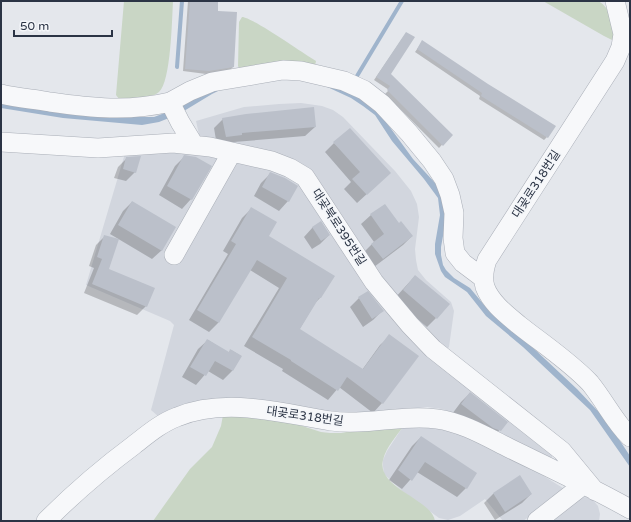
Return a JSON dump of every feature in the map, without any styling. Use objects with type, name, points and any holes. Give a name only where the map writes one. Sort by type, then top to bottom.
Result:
[{"type":"street","name":"대곶로318번길","points":[[483,278],[487,260],[602,82],[622,60],[621,47],[623,34],[615,1]]},
{"type":"street","points":[[174,110],[190,91],[212,82],[283,70],[301,71],[344,81],[364,90],[382,104],[409,133],[432,161],[444,179],[450,195],[454,213],[452,238],[455,253],[463,263],[483,278],[485,288],[493,300],[508,316],[571,366],[590,384],[619,426],[630,437]]},
{"type":"street","points":[[1,94],[70,105],[113,109],[142,108],[174,110]]},
{"type":"street","points":[[174,110],[194,145]]},
{"type":"street","name":"대곶북로395번길","points":[[1,142],[98,148],[173,143],[210,147],[272,161],[290,168],[305,177],[374,282],[410,325],[433,349],[562,451],[589,488]]},
{"type":"street","points":[[174,255],[232,152]]},
{"type":"street","name":"대곶로318번길","points":[[46,521],[63,514],[109,464],[165,422],[190,412],[235,408],[261,409],[338,422],[418,417],[438,419],[477,432],[630,510]]},
{"type":"street","points":[[537,521],[589,488]]},
{"type":"shaded area","points":[[301,103],[322,106],[333,110],[343,117],[395,171],[411,191],[417,204],[419,217],[415,249],[418,270],[426,280],[451,302],[454,311],[449,347],[445,351],[404,310],[321,189],[200,139],[196,121],[244,107]]},
{"type":"shaded area","points":[[126,150],[208,151],[300,179],[390,311],[554,454],[552,457],[548,458],[456,414],[442,409],[427,407],[387,412],[346,414],[159,417],[151,410],[174,325],[170,321],[86,285]]},
{"type":"shaded area","points":[[422,424],[458,432],[531,468],[566,490],[523,521],[503,521],[485,499],[460,516],[448,520],[439,518],[401,490],[384,474],[383,460],[387,451],[404,425]]},
{"type":"shaded area","points":[[587,497],[592,499],[598,506],[600,514],[599,521],[546,521],[579,498]]},
{"type":"green space","points":[[124,1],[173,1],[170,50],[163,86],[155,95],[134,100],[119,99],[116,95]]},
{"type":"green space","points":[[543,1],[598,1],[603,4],[609,12],[615,39],[612,40],[604,36]]},
{"type":"green space","points":[[242,17],[264,27],[316,61],[315,66],[239,68],[239,22]]},
{"type":"green space","points":[[254,414],[293,423],[321,432],[330,433],[404,425],[384,455],[383,470],[396,486],[425,506],[432,513],[435,521],[153,521],[190,469],[212,447],[221,426],[223,415]]},
{"type":"water","points":[[282,73],[350,91],[381,115],[413,159],[437,185],[445,201],[445,225],[441,255],[443,265],[446,270],[454,278],[470,288],[490,312],[530,345],[577,389],[605,418],[630,456],[630,467],[590,410],[523,347],[486,316],[467,292],[445,277],[441,271],[435,254],[435,244],[440,215],[438,198],[392,141],[375,115],[351,98],[323,85],[306,81],[285,78],[224,89]]},
{"type":"water","points":[[221,90],[179,114],[159,122],[142,125],[63,118],[1,108],[1,101],[114,117],[154,117],[170,111],[197,96]]},
{"type":"building","points":[[190,1],[218,1],[218,11],[237,12],[234,67],[209,71],[185,69]]},
{"type":"building","points":[[406,32],[415,37],[391,74],[453,135],[443,146],[387,90],[390,86],[376,77]]},
{"type":"building","points":[[422,40],[488,84],[556,126],[548,138],[481,96],[482,93],[417,49]]},
{"type":"building","points":[[314,107],[316,127],[242,133],[242,135],[226,137],[222,118]]},
{"type":"building","points":[[350,128],[391,173],[367,195],[352,179],[360,172],[333,142]]},
{"type":"building","points":[[184,155],[196,157],[212,166],[192,200],[167,186]]},
{"type":"building","points":[[141,156],[136,173],[123,169],[126,157]]},
{"type":"building","points":[[270,172],[285,178],[298,186],[289,202],[262,187]]},
{"type":"building","points":[[132,201],[176,227],[162,251],[118,225]]},
{"type":"building","points":[[385,204],[399,223],[401,221],[413,236],[383,259],[371,244],[384,234],[370,214]]},
{"type":"building","points":[[251,207],[277,222],[269,236],[335,276],[321,298],[319,298],[300,329],[363,369],[389,334],[419,356],[383,404],[347,377],[338,391],[291,360],[252,337],[287,278],[257,260],[219,323],[197,310],[236,244],[231,241]]},
{"type":"building","points":[[321,221],[330,235],[321,241],[312,227]]},
{"type":"building","points":[[104,235],[119,239],[109,269],[155,288],[147,307],[92,284],[102,259],[97,257]]},
{"type":"building","points":[[415,275],[450,304],[437,319],[403,290]]},
{"type":"building","points":[[368,291],[384,311],[372,319],[358,297]]},
{"type":"building","points":[[207,339],[229,352],[230,349],[242,356],[233,371],[215,361],[206,376],[190,367]]},
{"type":"building","points":[[470,392],[508,422],[501,431],[493,428],[461,404]]},
{"type":"building","points":[[421,436],[477,473],[467,489],[425,462],[412,481],[398,470]]},
{"type":"building","points":[[520,475],[532,494],[505,512],[493,493]]},
{"type":"waterway","points":[[177,67],[182,1]]},
{"type":"waterway","points":[[357,76],[402,1]]}]
